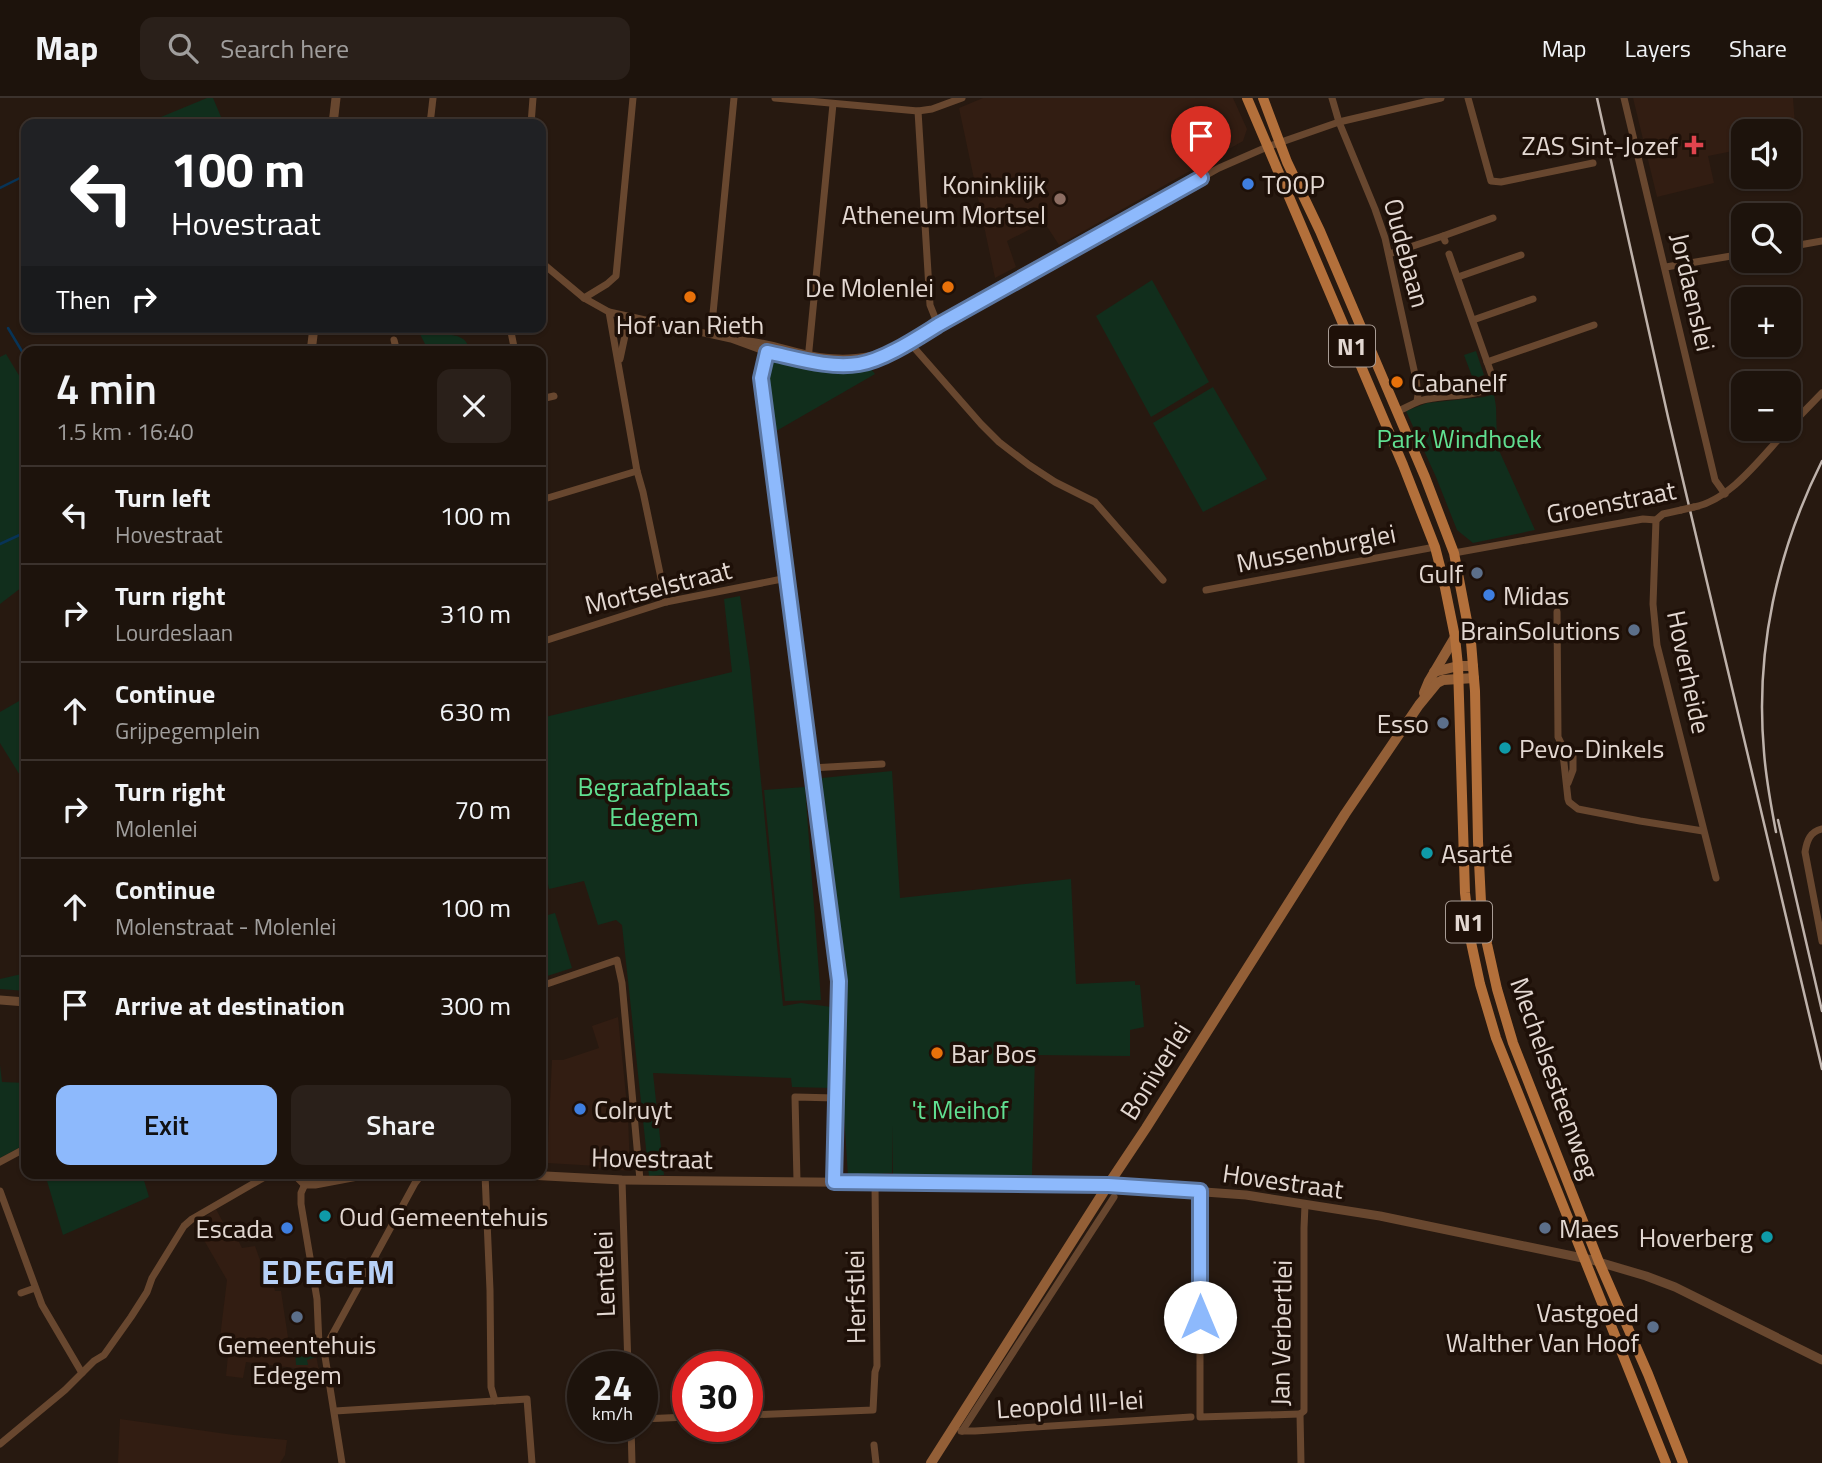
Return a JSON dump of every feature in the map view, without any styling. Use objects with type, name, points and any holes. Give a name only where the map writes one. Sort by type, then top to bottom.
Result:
[{"type":"main road","name":"Mechelsesteenweg","points":[[1247,98],[1407,474],[1435,547],[1448,599],[1458,666],[1465,893],[1476,963],[1496,1038],[1591,1260],[1647,1374],[1683,1463]]},
{"type":"main road","name":"Mechelsesteenweg","points":[[1263,98],[1425,477],[1454,553],[1474,672],[1479,881],[1491,967],[1513,1043],[1591,1260],[1602,1302],[1666,1463]]},
{"type":"main road","name":"Boniverlei","points":[[1419,705],[1434,672],[1455,637]]},
{"type":"main road","points":[[1434,672],[1458,666],[1474,672]]},
{"type":"main road","points":[[1459,678],[1474,672]]},
{"type":"main road","name":"Boniverlei","points":[[931,1463],[957,1430],[1108,1185],[1345,814],[1437,683],[1459,678]]},
{"type":"street","points":[[333,119],[335,98]]},
{"type":"street","points":[[431,119],[433,98]]},
{"type":"street","points":[[531,119],[533,98]]},
{"type":"street","points":[[584,298],[616,276],[633,98]]},
{"type":"street","points":[[711,334],[734,98]]},
{"type":"street","points":[[775,98],[919,111],[961,98]]},
{"type":"street","name":"Oudebaan","points":[[1332,98],[1339,122],[1375,209],[1389,254],[1416,379],[1417,401]]},
{"type":"street","points":[[546,268],[584,298],[610,312],[731,339],[767,352],[836,359],[889,353],[1207,174],[1267,147],[1339,122],[1441,98]]},
{"type":"street","points":[[1468,98],[1491,181],[1502,182],[1594,163]]},
{"type":"street","name":"Jordaenslei","points":[[1624,98],[1716,480],[1725,494]]},
{"type":"street","points":[[808,357],[833,104]]},
{"type":"street","points":[[919,111],[930,305],[938,325]]},
{"type":"street","points":[[1389,254],[1444,239],[1493,218]]},
{"type":"street","points":[[1801,245],[1822,242]]},
{"type":"street","points":[[1396,412],[1412,406],[1417,401],[1482,393],[1496,387],[1449,254]]},
{"type":"street","points":[[1458,277],[1521,256]]},
{"type":"street","points":[[1666,267],[1731,256]]},
{"type":"street","points":[[1473,320],[1533,299]]},
{"type":"street","points":[[610,312],[637,471],[666,602]]},
{"type":"street","points":[[619,363],[629,317]]},
{"type":"street","points":[[1487,362],[1594,325]]},
{"type":"street","points":[[731,339],[753,341],[808,357]]},
{"type":"street","points":[[394,340],[396,346]]},
{"type":"street","points":[[910,343],[999,442],[1055,482],[1096,502],[1163,580]]},
{"type":"street","points":[[767,352],[761,378],[839,981],[834,1182]]},
{"type":"street","name":"Groenstraat","points":[[1801,415],[1822,393]]},
{"type":"street","points":[[546,398],[554,396]]},
{"type":"street","name":"Groenstraat","points":[[1454,553],[1636,520],[1656,520],[1663,514],[1706,505],[1725,494],[1776,441]]},
{"type":"street","points":[[546,498],[637,471]]},
{"type":"street","name":"Hoverheide","points":[[1656,520],[1653,604],[1657,645],[1716,878]]},
{"type":"street","name":"Mussenburglei","points":[[1206,590],[1435,547]]},
{"type":"street","name":"Mortselstraat","points":[[546,640],[666,602],[787,578]]},
{"type":"street","points":[[1557,612],[1558,737],[1563,745],[1569,802],[1577,809],[1703,831]]},
{"type":"street","points":[[811,768],[882,764]]},
{"type":"street","points":[[1822,829],[1812,833],[1805,852],[1822,941]]},
{"type":"street","points":[[546,984],[617,960],[622,983],[640,1180]]},
{"type":"street","points":[[0,1000],[21,1002]]},
{"type":"street","points":[[797,1181],[795,1097],[836,1098]]},
{"type":"street","points":[[0,1162],[21,1151]]},
{"type":"street","name":"Hovestraat","points":[[546,1176],[622,1180],[1108,1185],[1246,1195],[1380,1216],[1591,1260],[1675,1287],[1822,1360]]},
{"type":"street","points":[[0,1444],[104,1355],[147,1292],[184,1226],[261,1179]]},
{"type":"street","points":[[300,1179],[305,1184],[342,1179]]},
{"type":"street","points":[[342,1463],[324,1350],[418,1179]]},
{"type":"street","points":[[485,1179],[491,1387],[495,1401]]},
{"type":"street","name":"Lentelei","points":[[622,1180],[627,1351]]},
{"type":"street","points":[[305,1184],[301,1204],[317,1299],[318,1345],[324,1350]]},
{"type":"street","name":"Herfstlei","points":[[763,1414],[873,1410],[877,1366],[875,1184]]},
{"type":"street","points":[[0,1191],[42,1305],[82,1373]]},
{"type":"street","points":[[1200,1191],[1200,1417],[1300,1414]]},
{"type":"street","name":"Boniverlei","points":[[957,1430],[1114,1197]]},
{"type":"street","name":"Jan Verbertlei","points":[[1301,1463],[1300,1414],[1304,1411],[1305,1205]]},
{"type":"street","points":[[22,1293],[35,1288]]},
{"type":"street","points":[[335,1410],[527,1399],[532,1463]]},
{"type":"street","name":"Leopold III-lei","points":[[957,1430],[1191,1417]]},
{"type":"street","points":[[631,1442],[632,1463]]},
{"type":"street","points":[[874,1445],[876,1463]]},
{"type":"shaded area","name":"Koninklijk Atheneum Mortsel","points":[[983,98],[1233,98],[1247,129],[1243,141],[1059,245],[1044,222],[1007,241],[1016,267],[995,278],[959,108]]},
{"type":"shaded area","name":"ZAS Sint-Jozef","points":[[1633,98],[1793,98],[1795,119],[1731,119],[1731,151],[1708,156],[1714,183],[1657,197]]},
{"type":"shaded area","name":"Colruyt","points":[[618,1017],[628,1115],[630,1171],[547,1163],[552,1060],[563,1060],[599,1048],[592,1026]]},
{"type":"shaded area","points":[[216,1209],[229,1234],[234,1232],[242,1248],[255,1246],[265,1274],[271,1273],[275,1291],[281,1291],[289,1344],[313,1339],[319,1371],[246,1362],[243,1378],[226,1376],[228,1355],[218,1354],[227,1280],[193,1226]]},
{"type":"shaded area","points":[[120,1419],[287,1440],[285,1455],[280,1463],[118,1463]]},
{"type":"green space","points":[[213,98],[222,119],[156,119]]},
{"type":"green space","points":[[1152,280],[1209,382],[1151,417],[1096,316]]},
{"type":"green space","points":[[420,334],[458,336],[468,346],[426,346]]},
{"type":"green space","points":[[1476,351],[1484,375],[1473,379],[1464,355]]},
{"type":"green space","points":[[6,354],[21,379],[21,588],[0,604],[0,357]]},
{"type":"green space","points":[[773,361],[846,367],[868,365],[875,374],[771,434],[766,377]]},
{"type":"green space","points":[[1213,387],[1267,479],[1203,512],[1153,423]]},
{"type":"green space","name":"Park Windhoek","points":[[1494,394],[1497,446],[1535,530],[1473,543],[1457,530],[1406,411],[1427,403]]},
{"type":"green space","name":"Begraafplaats Edegem","points":[[740,596],[750,669],[783,1006],[801,1003],[832,1007],[832,1088],[792,1087],[791,1078],[653,1073],[664,1175],[649,1176],[622,925],[616,920],[598,925],[584,881],[549,889],[546,876],[546,717],[732,672],[724,599]]},
{"type":"green space","points":[[21,700],[21,777],[0,743],[0,712]]},
{"type":"green space","name":"'t Meihof","points":[[892,771],[900,898],[1071,879],[1076,984],[1135,981],[1135,985],[1140,985],[1144,1027],[1130,1030],[1130,1056],[1035,1055],[1032,1175],[893,1175],[892,1125],[892,1173],[848,1176],[822,778]]},
{"type":"green space","points":[[805,787],[821,1000],[785,1001],[764,790]]},
{"type":"green space","points":[[555,913],[572,968],[546,976],[546,916]]},
{"type":"green space","points":[[21,974],[21,991],[0,989],[0,979]]},
{"type":"green space","points":[[0,1065],[2,1082],[21,1083],[21,1147],[0,1158]]},
{"type":"green space","points":[[46,1179],[144,1179],[149,1197],[63,1235]]},
{"type":"green space","points":[[314,1344],[316,1357],[307,1360],[308,1365],[296,1365],[295,1347]]},
{"type":"waterway","points":[[0,188],[21,178]]},
{"type":"waterway","points":[[8,328],[21,350]]},
{"type":"waterway","points":[[0,544],[21,534]]},
{"type":"railway","points":[[1597,98],[1668,417],[1822,1069]]},
{"type":"railway","points":[[1776,832],[1766,772],[1762,714],[1767,639],[1773,602],[1793,530],[1822,461]]},
{"type":"railway","points":[[1778,820],[1822,1011]]},
{"type":"place","name":"ZAS Sint-Jozef","points":[[1694,145]]},
{"type":"place","name":"TOOP","points":[[1248,184]]},
{"type":"place","name":"Koninklijk Atheneum Mortsel","points":[[1060,199]]},
{"type":"place","name":"De Molenlei","points":[[948,287]]},
{"type":"place","name":"Hof van Rieth","points":[[690,297]]},
{"type":"place","name":"Cabanelf","points":[[1397,382]]},
{"type":"place","name":"Gulf","points":[[1477,573]]},
{"type":"place","name":"Midas","points":[[1489,595]]},
{"type":"place","name":"BrainSolutions","points":[[1634,630]]},
{"type":"place","name":"Esso","points":[[1443,723]]},
{"type":"place","name":"Pevo-Dinkels","points":[[1505,748]]},
{"type":"place","name":"Asarté","points":[[1427,853]]},
{"type":"place","name":"Bar Bos","points":[[937,1053]]},
{"type":"place","name":"Colruyt","points":[[580,1109]]},
{"type":"place","name":"Oud Gemeentehuis","points":[[325,1216]]},
{"type":"place","name":"Escada","points":[[287,1228]]},
{"type":"place","name":"Maes","points":[[1545,1228]]},
{"type":"place","name":"Hoverberg","points":[[1767,1237]]},
{"type":"place","name":"Gemeentehuis Edegem","points":[[297,1317]]},
{"type":"place","name":"Vastgoed Walther Van Hoof","points":[[1653,1327]]},
{"type":"district","name":"EDEGEM","points":[[329,1272]]},
{"type":"route","points":[[1200,1317],[1200,1191],[1108,1185],[834,1182],[839,981],[761,378],[767,352],[848,365],[874,360],[910,343],[1201,178]]}]
